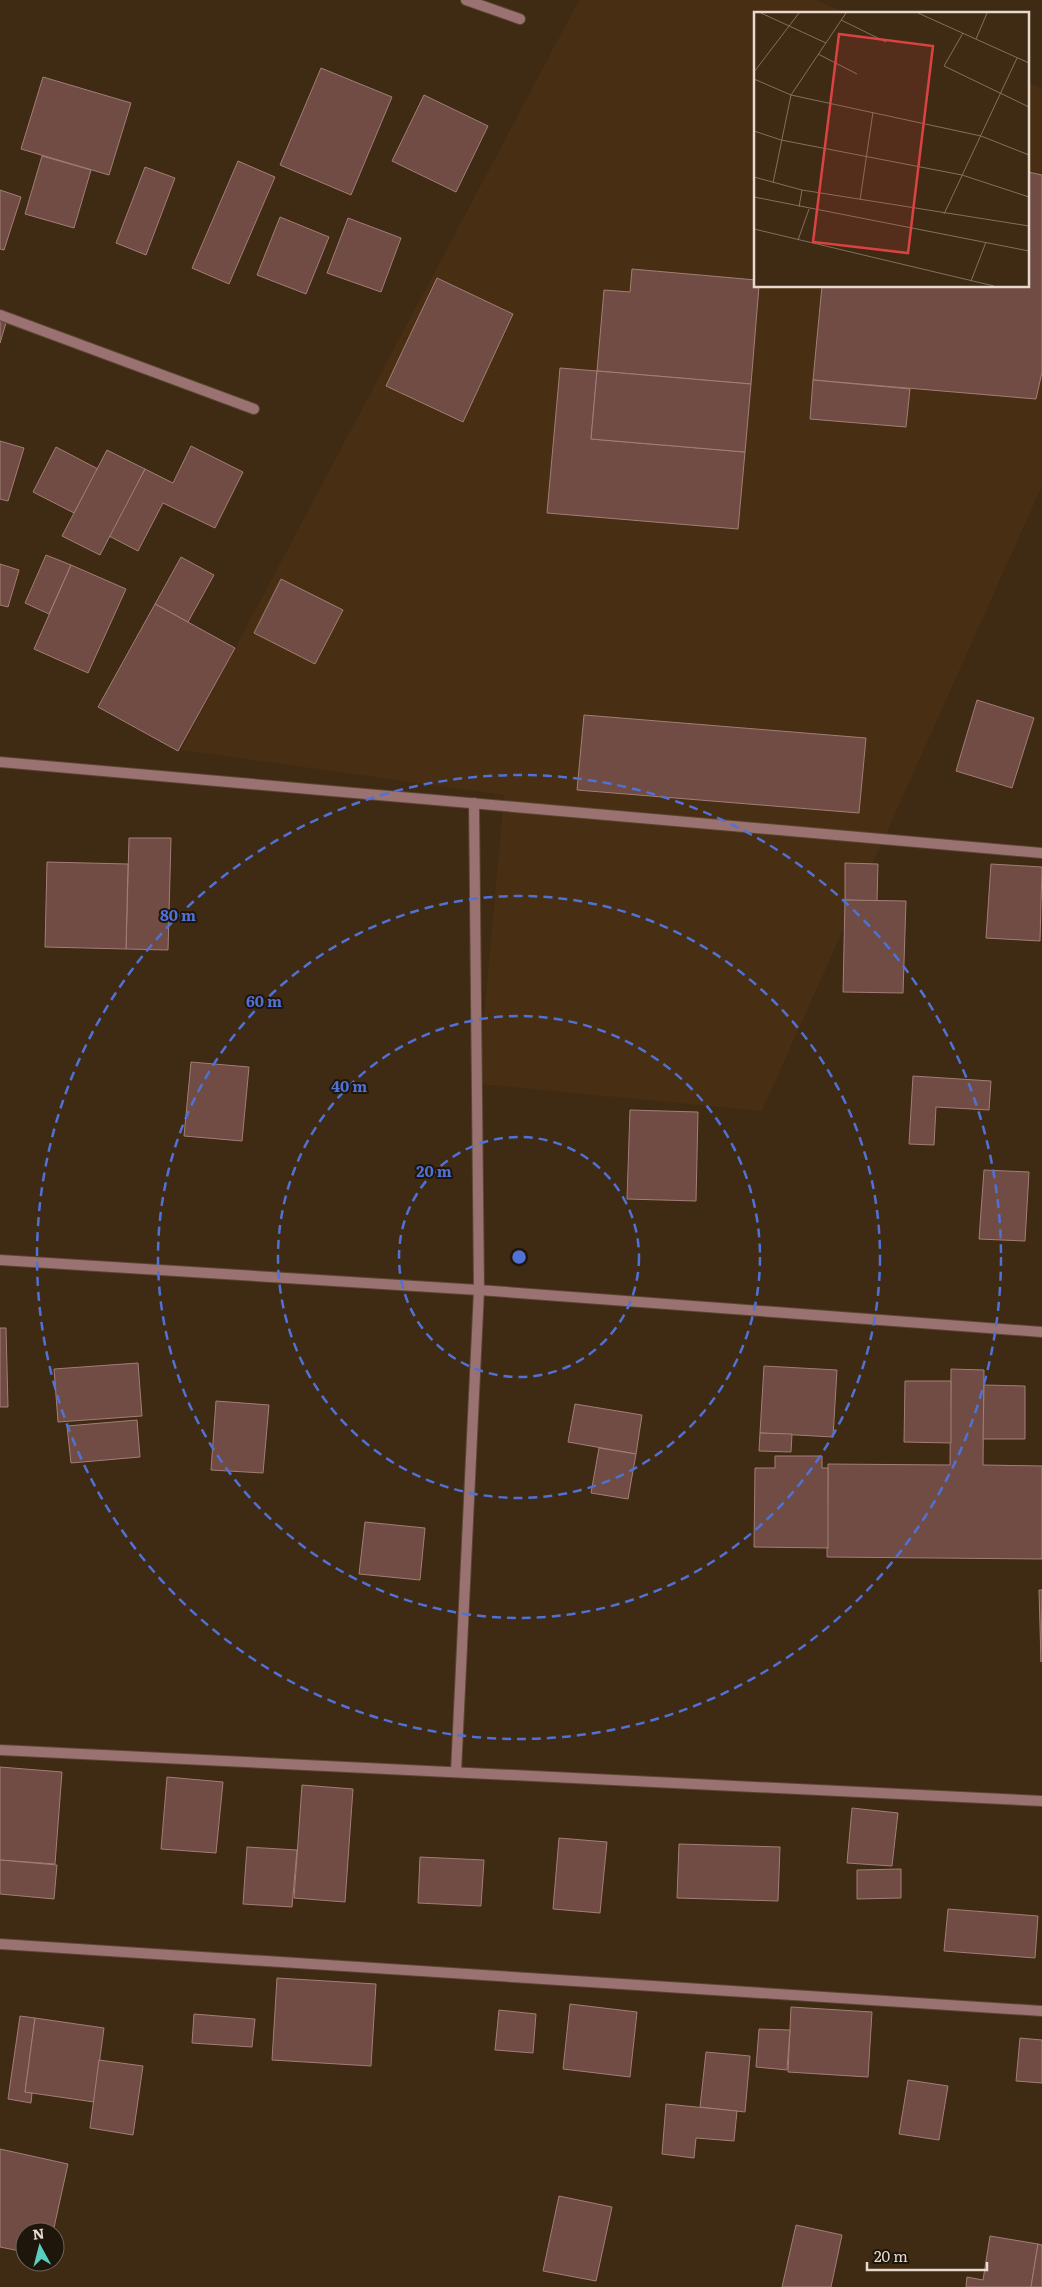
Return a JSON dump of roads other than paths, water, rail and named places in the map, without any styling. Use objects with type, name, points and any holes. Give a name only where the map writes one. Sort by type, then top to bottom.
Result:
[{"type":"street","points":[[466,0],[520,19]]},
{"type":"street","points":[[0,315],[254,409]]},
{"type":"street","points":[[0,762],[1042,853]]},
{"type":"street","points":[[456,1772],[478,1290],[474,802]]},
{"type":"street","points":[[0,1260],[478,1290],[1042,1332]]},
{"type":"street","points":[[0,1750],[1042,1802]]},
{"type":"street","points":[[0,1944],[1042,2011]]}]
